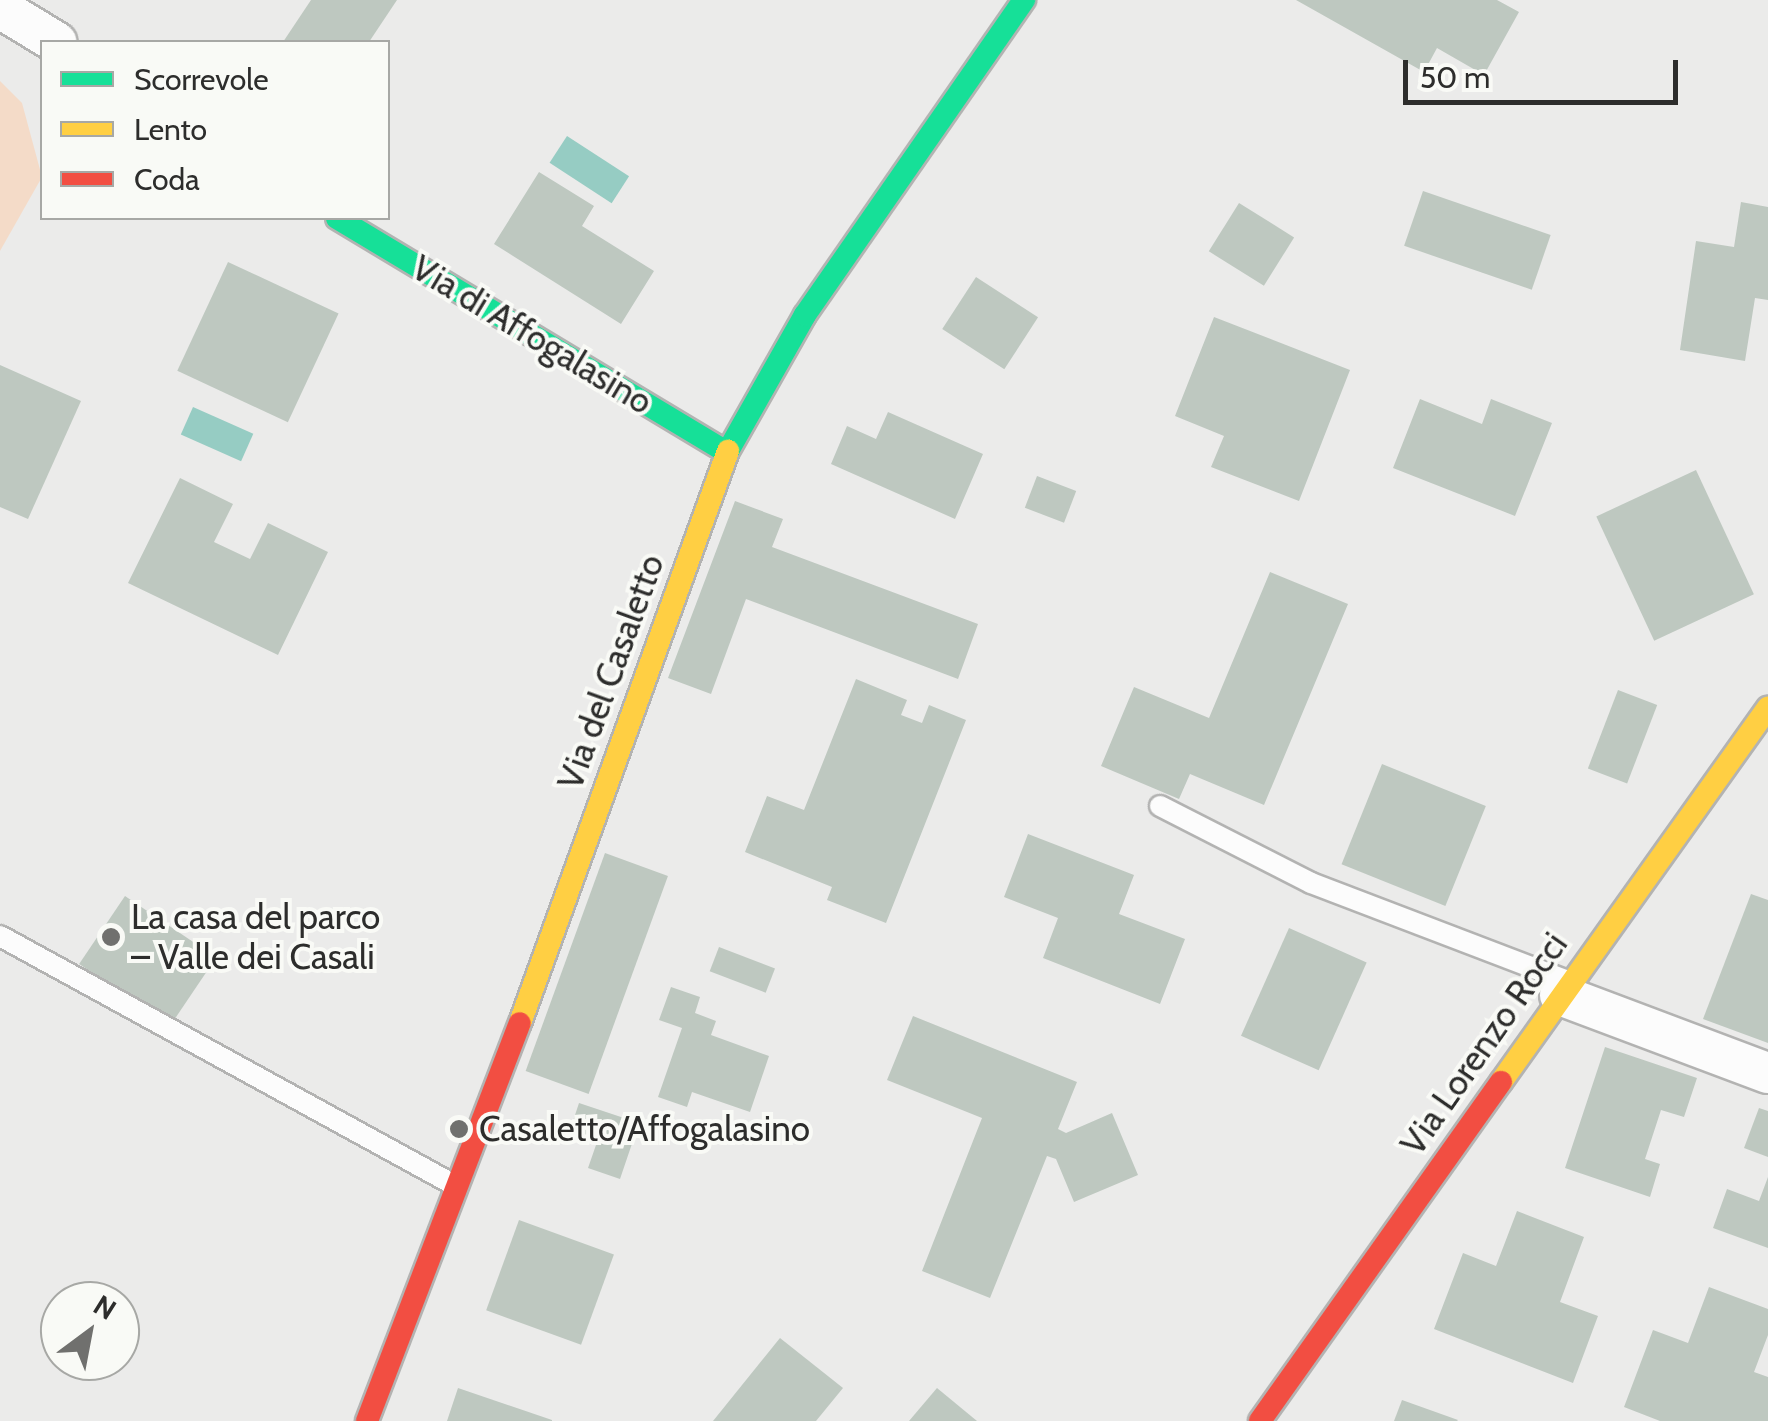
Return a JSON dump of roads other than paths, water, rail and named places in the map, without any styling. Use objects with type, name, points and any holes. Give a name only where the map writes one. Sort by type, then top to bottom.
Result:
[{"type":"street","name":"Via del Casaletto","points":[[367,1421],[458,1187],[726,452],[786,342],[1024,0]]},
{"type":"street","points":[[0,8],[53,40]]},
{"type":"street","name":"Via di Affogalasino","points":[[341,220],[726,452]]},
{"type":"street","name":"Via Lorenzo Rocci","points":[[1260,1421],[1768,708]]},
{"type":"street","points":[[1565,988],[1768,1073]]},
{"type":"lane","points":[[1160,806],[1274,859],[1310,883],[1565,988]]},
{"type":"lane","points":[[0,936],[458,1187]]},
{"type":"place","name":"La casa del parco – Valle dei Casali","points":[[111,937]]},
{"type":"place","name":"Casaletto/Affogalasino","points":[[459,1129]]}]
